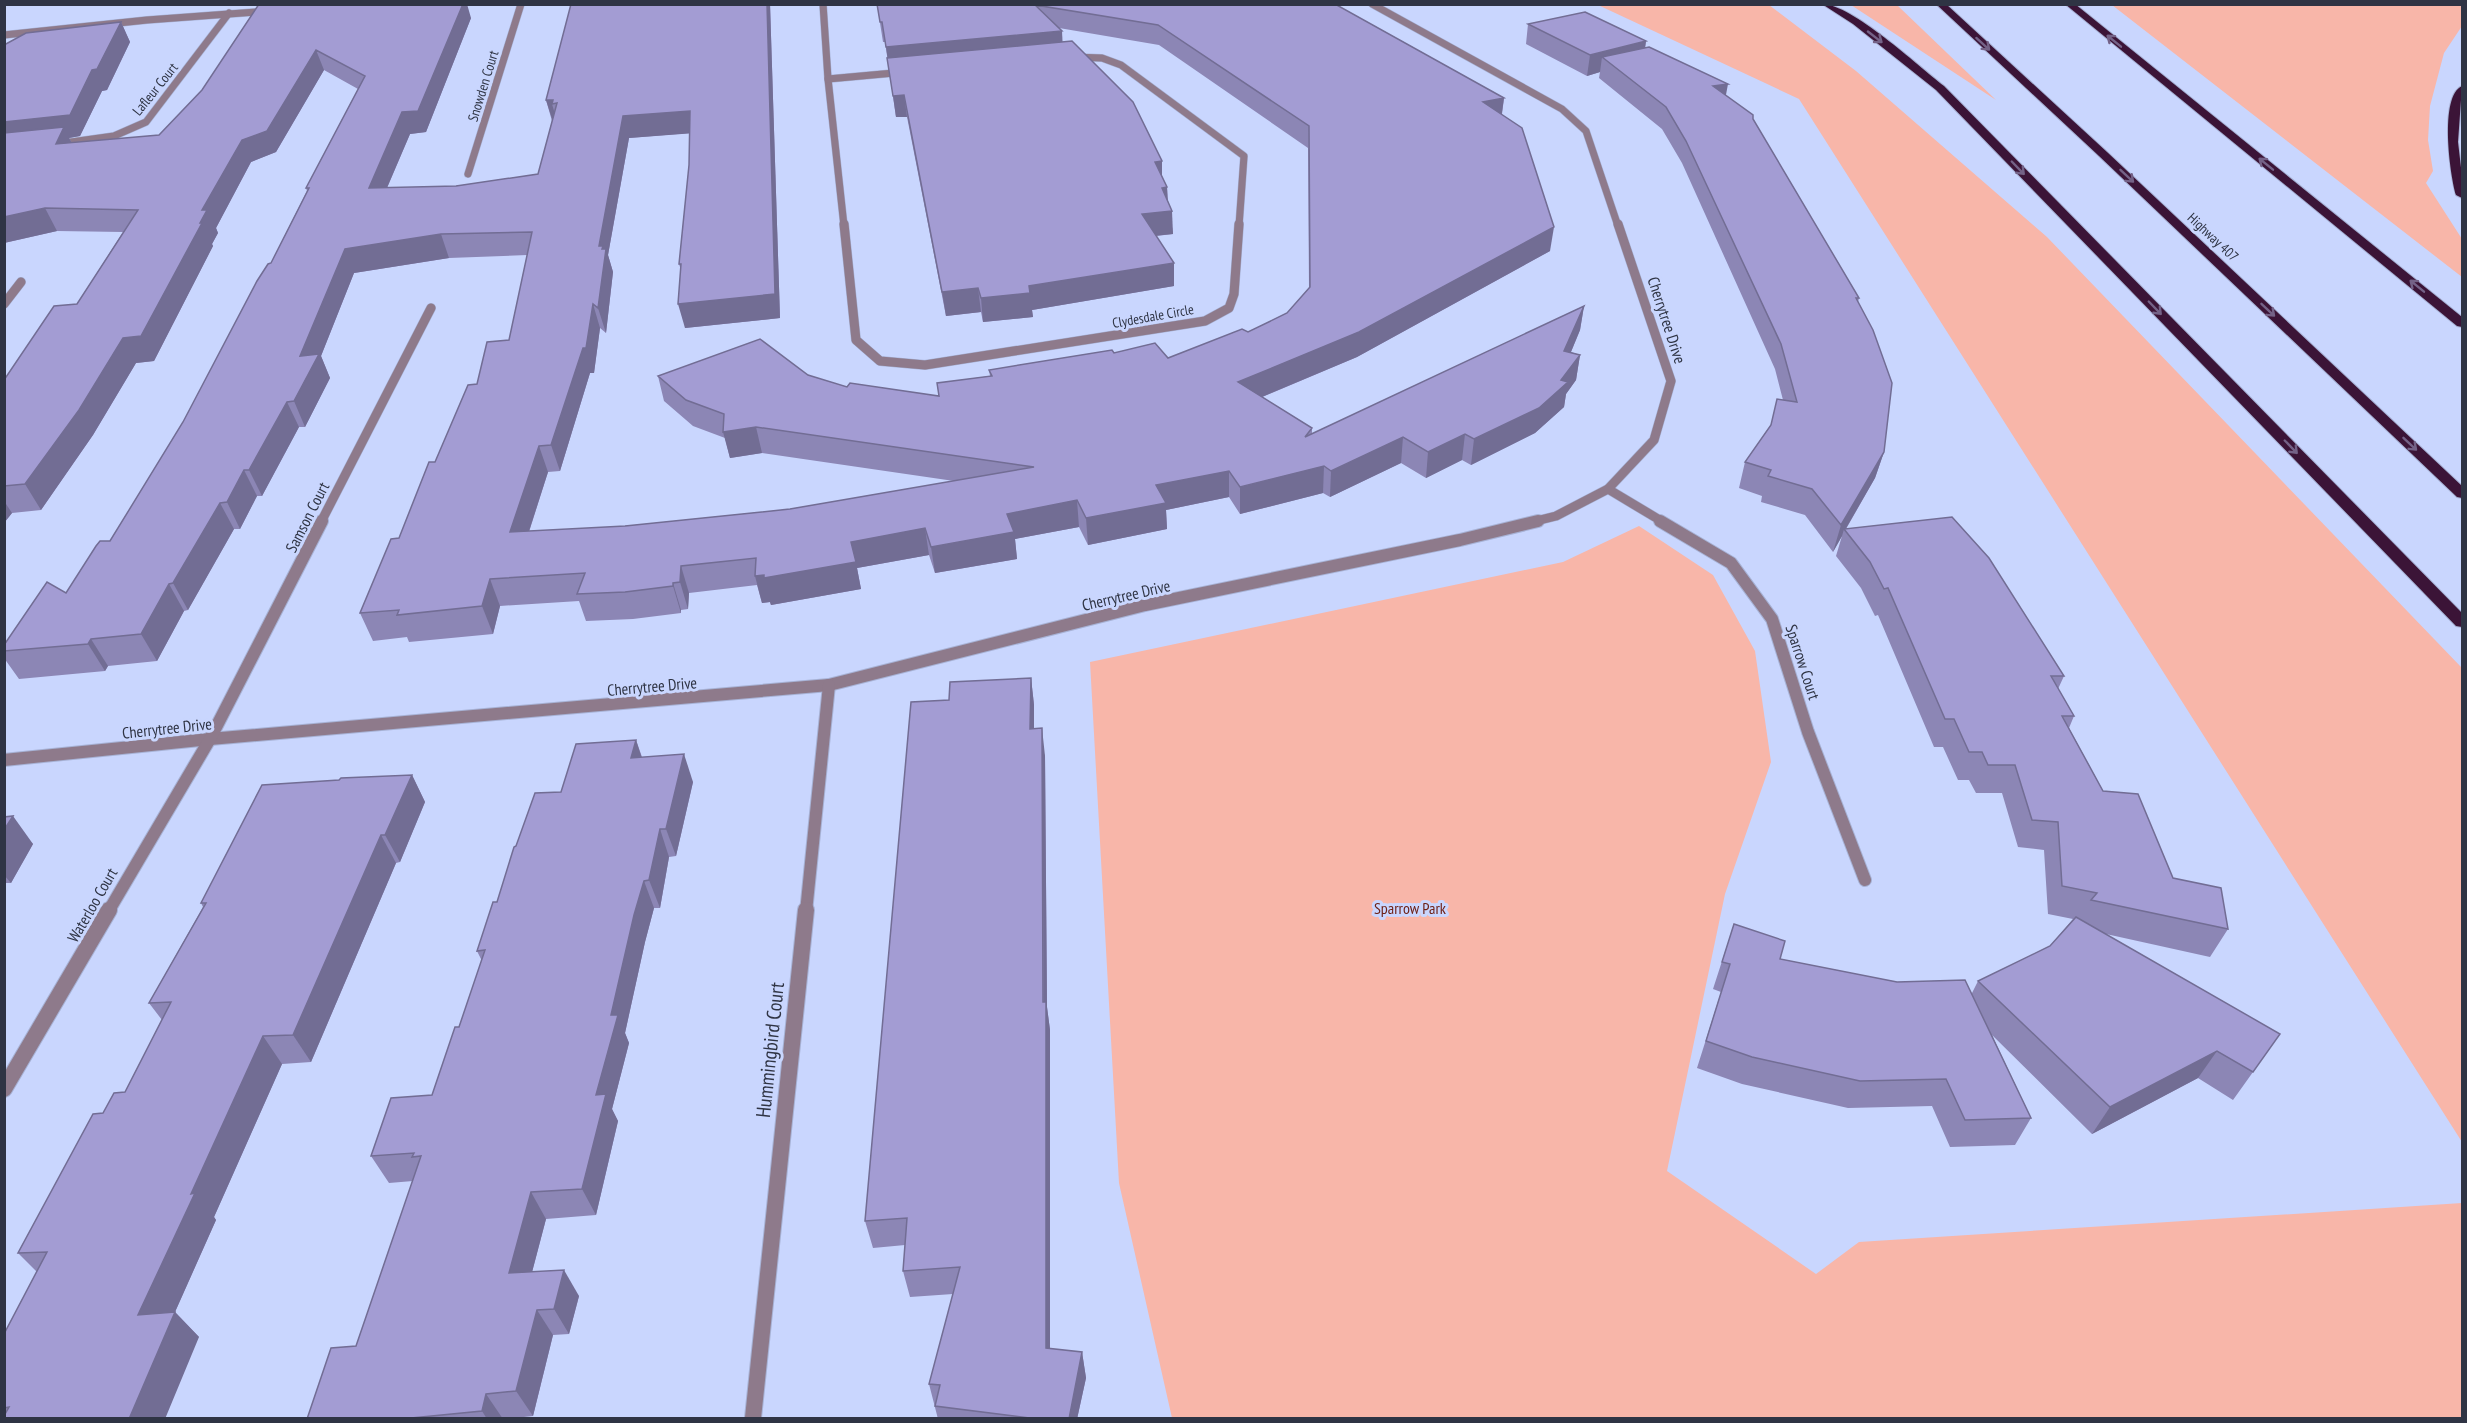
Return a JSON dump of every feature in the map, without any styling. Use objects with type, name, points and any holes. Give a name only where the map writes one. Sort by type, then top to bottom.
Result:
[{"type":"highway","points":[[1826,4],[1856,22],[1940,88],[2463,622]]},
{"type":"highway","name":"Highway 407","points":[[1940,4],[2103,153],[2463,494]]},
{"type":"highway","points":[[2069,4],[2463,323]]},
{"type":"highway","points":[[2463,89],[2457,101],[2453,147],[2463,195]]},
{"type":"street","name":"Snowden Court","points":[[468,174],[521,4]]},
{"type":"street","name":"Clydesdale Circle","points":[[823,4],[828,80],[856,339],[880,361],[926,365],[1204,321],[1229,308],[1234,294],[1244,156],[1121,65],[1102,58],[1061,57]]},
{"type":"street","name":"Cherrytree Drive","points":[[4,760],[210,739],[829,685],[1145,605],[1470,538],[1556,516],[1608,489],[1654,440],[1671,381],[1586,131],[1562,109],[1372,4]]},
{"type":"street","points":[[4,35],[229,13],[284,11]]},
{"type":"street","name":"Lafleur Court","points":[[52,145],[100,139],[131,131],[146,122],[229,13]]},
{"type":"street","points":[[828,80],[910,72]]},
{"type":"street","points":[[4,304],[21,282]]},
{"type":"street","name":"Samson Court","points":[[210,739],[431,308]]},
{"type":"street","name":"Sparrow Court","points":[[1608,489],[1731,563],[1772,619],[1808,732],[1865,880]]},
{"type":"street","name":"Hummingbird Court","points":[[753,1419],[829,685]]},
{"type":"street","name":"Waterloo Court","points":[[4,1089],[210,739]]},
{"type":"green space","points":[[1598,5],[1769,5],[1856,71],[2047,237],[2462,668],[2462,1142],[1799,99]]},
{"type":"green space","points":[[1851,5],[1897,5],[1996,100]]},
{"type":"green space","points":[[2112,5],[2462,5],[2462,26],[2444,53],[2430,106],[2428,140],[2433,171],[2426,183],[2462,239],[2462,277]]},
{"type":"green space","name":"Sparrow Park","points":[[1639,526],[1713,575],[1755,651],[1771,762],[1725,894],[1667,1171],[1816,1274],[1859,1242],[2462,1203],[2462,1418],[1172,1418],[1119,1183],[1090,662],[1563,562]]},
{"type":"building","points":[[259,4],[463,4],[418,111],[402,112],[369,188],[456,186],[538,174],[557,103],[552,104],[553,100],[546,100],[571,4],[767,4],[775,294],[678,304],[681,264],[679,264],[689,165],[690,111],[623,116],[599,246],[606,249],[598,308],[593,304],[586,348],[583,348],[551,445],[539,446],[510,532],[625,526],[790,509],[1034,467],[756,427],[723,432],[724,414],[686,400],[658,376],[760,339],[808,375],[847,387],[850,383],[939,396],[937,383],[992,376],[989,370],[1112,350],[1114,353],[1155,343],[1168,358],[1242,329],[1248,332],[1287,313],[1310,287],[1309,126],[1158,25],[1035,5],[1062,31],[886,47],[877,4],[1335,4],[1504,98],[1483,102],[1522,128],[1554,227],[1359,332],[1238,382],[1312,428],[1305,437],[1584,306],[1564,351],[1580,355],[1561,380],[1568,382],[1539,408],[1474,439],[1465,434],[1428,452],[1403,437],[1331,471],[1324,466],[1240,487],[1229,471],[1156,485],[1166,503],[1086,518],[1077,500],[1007,514],[1014,532],[931,547],[925,528],[851,542],[856,562],[764,578],[764,575],[755,576],[756,558],[681,566],[680,582],[673,583],[673,586],[625,592],[577,594],[585,573],[490,579],[482,606],[397,615],[399,610],[360,613],[391,539],[399,538],[429,462],[435,462],[468,385],[477,384],[487,342],[509,340],[532,232],[441,234],[345,249],[300,356],[319,354],[294,401],[287,402],[249,470],[244,470],[227,502],[220,503],[173,583],[169,584],[141,634],[91,639],[88,644],[4,651],[4,645],[47,582],[66,593],[100,541],[110,541],[183,422],[257,281],[271,263],[309,188],[306,188],[365,76],[316,50],[267,131],[242,140],[202,210],[207,210],[200,223],[202,223],[141,336],[123,338],[79,410],[25,484],[4,486],[4,380],[54,306],[77,304],[138,210],[45,208],[4,217],[4,133],[64,127],[56,144],[159,135],[202,90]]},
{"type":"building","points":[[1585,12],[1646,41],[1590,55],[1528,24]]},
{"type":"building","points":[[121,22],[97,69],[92,70],[70,115],[4,122],[4,45],[26,33]]},
{"type":"building","points":[[1072,41],[1133,102],[1162,161],[1155,162],[1167,187],[1162,188],[1172,211],[1142,214],[1174,263],[1029,286],[1030,293],[981,298],[978,288],[942,292],[904,95],[893,96],[887,58]]},
{"type":"building","points":[[1649,47],[1728,84],[1713,86],[1753,115],[1753,119],[1859,298],[1856,298],[1873,330],[1892,383],[1884,452],[1841,525],[1812,489],[1768,476],[1771,470],[1745,462],[1771,425],[1777,399],[1797,402],[1781,344],[1686,141],[1666,107],[1602,57]]},
{"type":"building","points":[[1952,517],[1989,558],[2064,676],[2051,676],[2074,716],[2062,716],[2103,791],[2138,794],[2173,878],[2221,888],[2228,929],[2091,900],[2097,893],[2062,886],[2058,822],[2032,820],[2015,765],[1988,765],[1982,752],[1969,752],[1954,719],[1945,719],[1888,588],[1884,589],[1870,562],[1844,529]]},
{"type":"building","points":[[1031,678],[1030,729],[1042,728],[1043,1002],[1046,1002],[1046,1348],[1082,1352],[1069,1419],[1037,1419],[935,1406],[940,1385],[929,1384],[960,1267],[903,1271],[907,1218],[865,1221],[911,702],[949,700],[950,682]]},
{"type":"building","points":[[636,740],[631,758],[684,754],[666,829],[660,829],[649,880],[644,881],[634,915],[611,1015],[618,1015],[596,1095],[606,1094],[582,1189],[531,1192],[509,1273],[564,1270],[554,1309],[537,1310],[516,1391],[486,1394],[482,1411],[401,1419],[307,1419],[331,1348],[356,1346],[421,1156],[412,1157],[414,1153],[371,1156],[391,1098],[432,1095],[455,1027],[459,1027],[485,950],[477,951],[493,902],[497,902],[514,847],[535,793],[561,792],[576,744]]},
{"type":"building","points":[[412,775],[385,835],[381,835],[293,1035],[263,1036],[191,1194],[195,1193],[138,1315],[175,1312],[129,1419],[4,1419],[9,1407],[4,1408],[4,1334],[47,1252],[18,1253],[93,1114],[103,1113],[114,1093],[125,1092],[171,1002],[149,1003],[206,903],[201,903],[262,785]]},
{"type":"building","points":[[13,816],[4,830],[4,817]]},
{"type":"building","points":[[2076,917],[2280,1034],[2253,1072],[2217,1051],[2110,1107],[1978,981],[2050,946]]},
{"type":"building","points":[[1734,924],[1785,941],[1780,959],[1897,982],[1965,980],[2031,1118],[1965,1120],[1946,1079],[1860,1081],[1752,1057],[1706,1041],[1730,964],[1722,962]]}]
